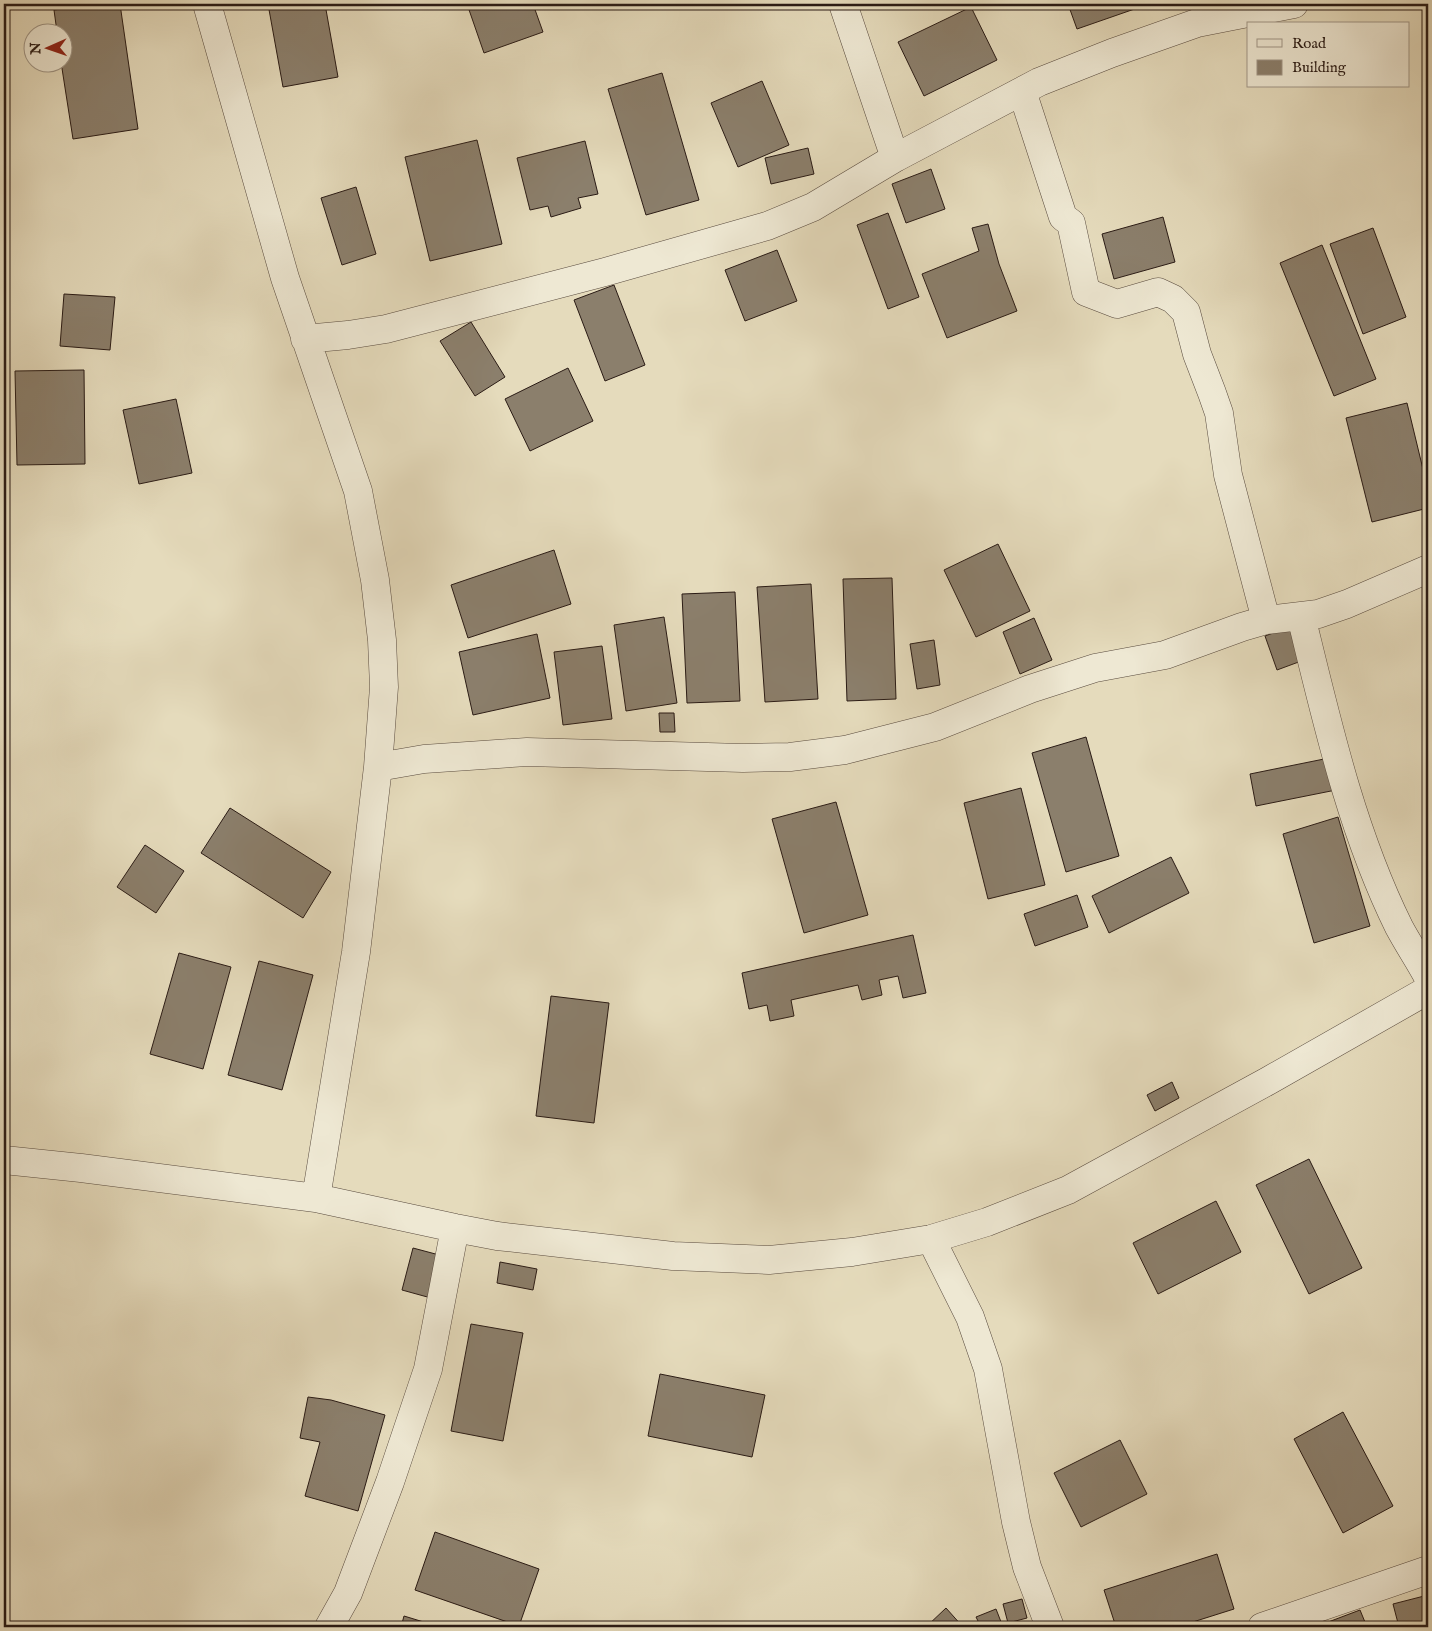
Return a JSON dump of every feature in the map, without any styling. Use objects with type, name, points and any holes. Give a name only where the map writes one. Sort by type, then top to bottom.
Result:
[{"type":"street","points":[[207,4],[284,278],[358,491],[375,580],[382,640],[384,687],[378,767],[356,952],[316,1198]]},
{"type":"street","points":[[843,4],[895,158]]},
{"type":"street","points":[[305,339],[386,329],[605,272],[767,226],[812,207],[895,158],[1039,82],[1112,52],[1197,23],[1294,4]]},
{"type":"street","points":[[1022,91],[1063,217],[1072,224],[1086,292],[1117,304],[1158,292],[1173,299],[1186,312],[1197,354],[1218,413],[1228,474],[1266,620]]},
{"type":"street","points":[[378,767],[424,759],[527,752],[743,758],[790,757],[845,750],[935,726],[1030,689],[1095,668],[1165,655],[1266,620],[1318,614],[1347,604],[1428,569]]},
{"type":"street","points":[[1301,616],[1340,768],[1364,844],[1400,928],[1428,976]]},
{"type":"street","points":[[4,1160],[316,1198],[497,1236],[673,1256],[769,1260],[852,1252],[931,1239],[987,1222],[1068,1190],[1268,1081],[1428,990]]},
{"type":"street","points":[[329,1627],[348,1593],[390,1482],[428,1370],[455,1228]]},
{"type":"street","points":[[931,1239],[970,1317],[988,1368],[1016,1522],[1025,1558],[1050,1627]]},
{"type":"street","points":[[1262,1627],[1428,1570]]},
{"type":"building","points":[[98,4],[120,4],[138,129],[73,139],[63,72],[72,72],[72,22],[56,22],[54,10]]},
{"type":"building","points":[[268,4],[325,4],[338,77],[283,87]]},
{"type":"building","points":[[467,4],[533,4],[543,32],[484,53]]},
{"type":"building","points":[[1068,4],[1145,4],[1146,5],[1077,29]]},
{"type":"building","points":[[971,7],[997,60],[924,96],[898,42]]},
{"type":"building","points":[[662,73],[699,200],[646,215],[608,89]]},
{"type":"building","points":[[762,81],[789,145],[738,167],[711,103]]},
{"type":"building","points":[[477,140],[502,244],[430,261],[405,157]]},
{"type":"building","points":[[585,141],[598,194],[578,198],[581,208],[551,217],[548,206],[530,210],[517,158]]},
{"type":"building","points":[[808,148],[814,174],[771,184],[765,158]]},
{"type":"building","points":[[931,169],[945,209],[906,223],[892,184]]},
{"type":"building","points":[[356,187],[376,254],[342,265],[321,198]]},
{"type":"building","points":[[888,213],[919,297],[888,309],[857,225]]},
{"type":"building","points":[[1163,217],[1175,262],[1114,279],[1102,234]]},
{"type":"building","points":[[988,224],[999,264],[1017,311],[947,338],[922,274],[979,251],[972,228]]},
{"type":"building","points":[[1373,228],[1406,317],[1363,334],[1330,244]]},
{"type":"building","points":[[1322,245],[1376,379],[1334,396],[1280,263]]},
{"type":"building","points":[[777,250],[797,301],[745,321],[725,270]]},
{"type":"building","points":[[614,285],[645,365],[605,381],[574,300]]},
{"type":"building","points":[[64,294],[115,297],[110,350],[60,346]]},
{"type":"building","points":[[471,322],[505,377],[475,396],[440,341]]},
{"type":"building","points":[[568,368],[593,421],[530,451],[505,399]]},
{"type":"building","points":[[84,370],[85,464],[17,465],[15,371]]},
{"type":"building","points":[[176,399],[192,473],[139,484],[123,410]]},
{"type":"building","points":[[1407,403],[1428,490],[1428,508],[1372,522],[1346,418]]},
{"type":"building","points":[[998,544],[1030,611],[976,637],[944,570]]},
{"type":"building","points":[[554,550],[571,604],[468,638],[451,585]]},
{"type":"building","points":[[892,578],[896,699],[847,701],[843,579]]},
{"type":"building","points":[[811,584],[818,699],[765,702],[757,587]]},
{"type":"building","points":[[735,592],[740,701],[687,703],[682,594]]},
{"type":"building","points":[[664,617],[677,703],[626,711],[614,625]]},
{"type":"building","points":[[1034,618],[1052,660],[1020,674],[1003,632]]},
{"type":"building","points":[[1292,626],[1304,660],[1277,670],[1265,636]]},
{"type":"building","points":[[537,634],[550,698],[473,715],[459,652]]},
{"type":"building","points":[[934,640],[940,685],[917,689],[910,644]]},
{"type":"building","points":[[602,646],[612,719],[563,725],[554,652]]},
{"type":"building","points":[[659,713],[674,713],[675,732],[660,732]]},
{"type":"building","points":[[1086,737],[1119,856],[1066,872],[1032,753]]},
{"type":"building","points":[[1329,758],[1336,790],[1256,806],[1250,774]]},
{"type":"building","points":[[1021,788],[1045,885],[988,899],[964,803]]},
{"type":"building","points":[[836,802],[868,915],[804,933],[772,819]]},
{"type":"building","points":[[230,808],[331,872],[303,918],[201,853]]},
{"type":"building","points":[[1338,817],[1370,926],[1314,943],[1283,834]]},
{"type":"building","points":[[145,845],[184,871],[156,913],[117,887]]},
{"type":"building","points":[[1171,857],[1189,893],[1109,933],[1092,896]]},
{"type":"building","points":[[1077,895],[1088,927],[1035,946],[1024,914]]},
{"type":"building","points":[[913,935],[926,993],[903,998],[898,976],[879,980],[882,995],[862,1000],[858,985],[791,1000],[794,1016],[770,1021],[767,1005],[749,1009],[742,973]]},
{"type":"building","points":[[179,953],[231,967],[203,1069],[150,1054]]},
{"type":"building","points":[[259,961],[313,975],[282,1090],[228,1075]]},
{"type":"building","points":[[551,996],[609,1003],[594,1123],[536,1116]]},
{"type":"building","points":[[1172,1082],[1179,1098],[1155,1111],[1147,1095]]},
{"type":"building","points":[[1309,1159],[1362,1268],[1309,1294],[1256,1185]]},
{"type":"building","points":[[1216,1201],[1241,1252],[1158,1294],[1133,1243]]},
{"type":"building","points":[[413,1248],[443,1256],[431,1298],[402,1290]]},
{"type":"building","points":[[500,1262],[537,1269],[533,1290],[497,1283]]},
{"type":"building","points":[[471,1324],[523,1333],[503,1441],[451,1431]]},
{"type":"building","points":[[660,1374],[765,1395],[752,1457],[648,1436]]},
{"type":"building","points":[[308,1397],[331,1400],[385,1415],[358,1511],[305,1496],[320,1442],[300,1438]]},
{"type":"building","points":[[1343,1412],[1393,1506],[1343,1533],[1294,1439]]},
{"type":"building","points":[[1120,1440],[1147,1494],[1081,1527],[1054,1473]]},
{"type":"building","points":[[435,1532],[539,1569],[519,1626],[415,1590]]},
{"type":"building","points":[[1217,1554],[1234,1609],[1177,1627],[1116,1627],[1104,1590]]},
{"type":"building","points":[[1428,1595],[1428,1627],[1399,1627],[1393,1604]]},
{"type":"building","points":[[1022,1599],[1027,1618],[1008,1623],[1003,1604]]},
{"type":"building","points":[[946,1608],[963,1627],[926,1627]]},
{"type":"building","points":[[996,1609],[1003,1627],[981,1627],[976,1617]]},
{"type":"building","points":[[1360,1610],[1367,1627],[1315,1627]]},
{"type":"building","points":[[404,1616],[440,1627],[401,1627]]}]
